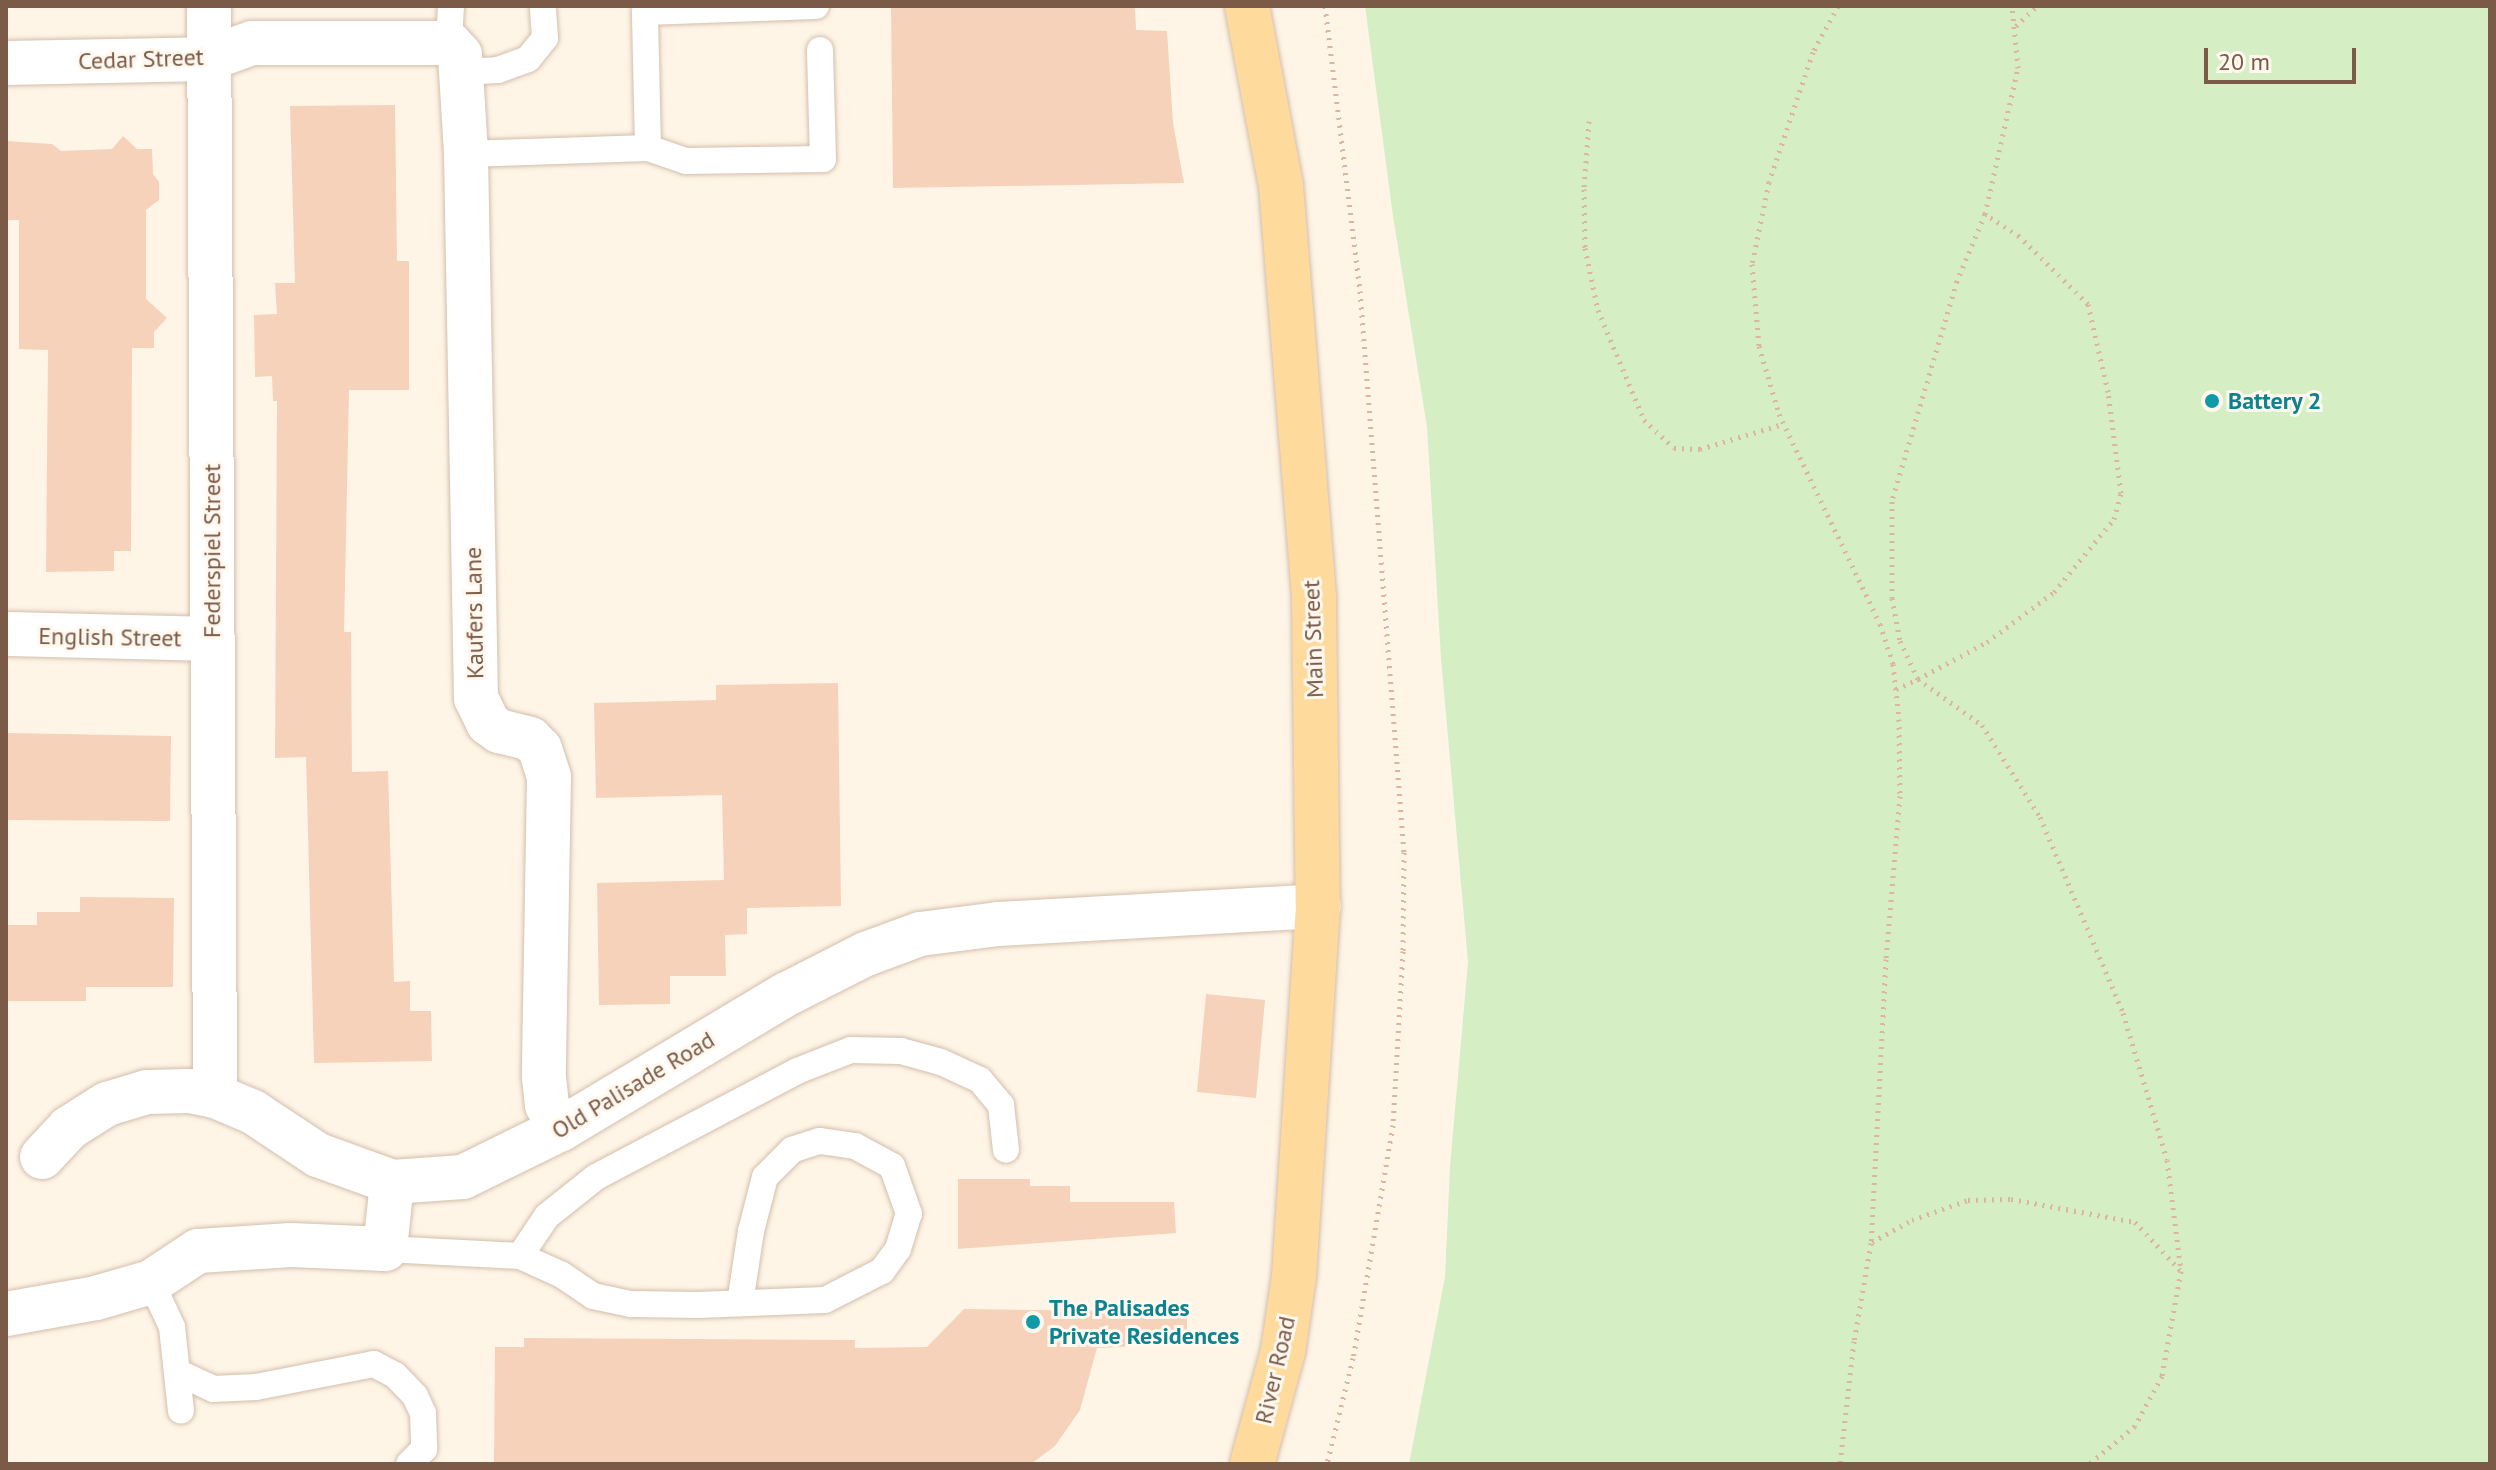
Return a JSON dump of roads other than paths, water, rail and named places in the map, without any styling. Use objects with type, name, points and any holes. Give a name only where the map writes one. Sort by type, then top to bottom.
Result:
[{"type":"main road","name":"Main Street","points":[[1247,6],[1281,186],[1311,568],[1318,906],[1294,1276]]},
{"type":"main road","name":"River Road","points":[[1252,1464],[1283,1351],[1294,1276]]},
{"type":"street","name":"Federspiel Street","points":[[209,6],[215,1096]]},
{"type":"street","name":"Cedar Street","points":[[6,63],[208,59],[252,43],[455,44]]},
{"type":"street","name":"Kaufers Lane","points":[[455,44],[466,154],[476,698],[488,723],[499,731],[530,739],[540,749],[549,777],[544,1077],[547,1105],[561,1129]]},
{"type":"street","name":"English Street","points":[[6,634],[213,639]]},
{"type":"street","name":"Old Palisade Road","points":[[392,1182],[463,1177],[561,1129],[787,994],[866,954],[920,934],[998,924],[1318,906]]},
{"type":"street","points":[[6,1314],[96,1298],[151,1282],[198,1251],[291,1245],[385,1249],[392,1182],[318,1155],[253,1112],[215,1096],[189,1091],[147,1092],[107,1104],[69,1128],[42,1157]]},
{"type":"lane","points":[[455,44],[498,70],[528,59],[545,38],[543,6]]},
{"type":"lane","points":[[648,148],[645,12],[816,6]]},
{"type":"lane","points":[[466,154],[648,148],[686,161],[823,159],[820,50]]},
{"type":"lane","points":[[520,1256],[547,1216],[596,1177],[797,1071],[851,1050],[901,1051],[941,1062],[980,1080],[1001,1105],[1006,1150]]},
{"type":"lane","points":[[385,1249],[520,1256],[562,1275],[593,1296],[631,1304],[740,1303],[825,1300],[882,1271],[898,1249],[909,1214],[892,1166],[855,1146],[819,1141],[792,1150],[765,1177],[751,1231],[740,1303]]},
{"type":"lane","points":[[151,1282],[172,1327],[181,1411]]},
{"type":"lane","points":[[177,1372],[213,1389],[242,1388],[374,1364],[395,1375],[415,1396],[423,1413],[424,1449],[409,1464]]},
{"type":"place","name":"Battery 2","points":[[2212,401]]},
{"type":"place","name":"The Palisades Private Residences","points":[[1033,1322]]}]
